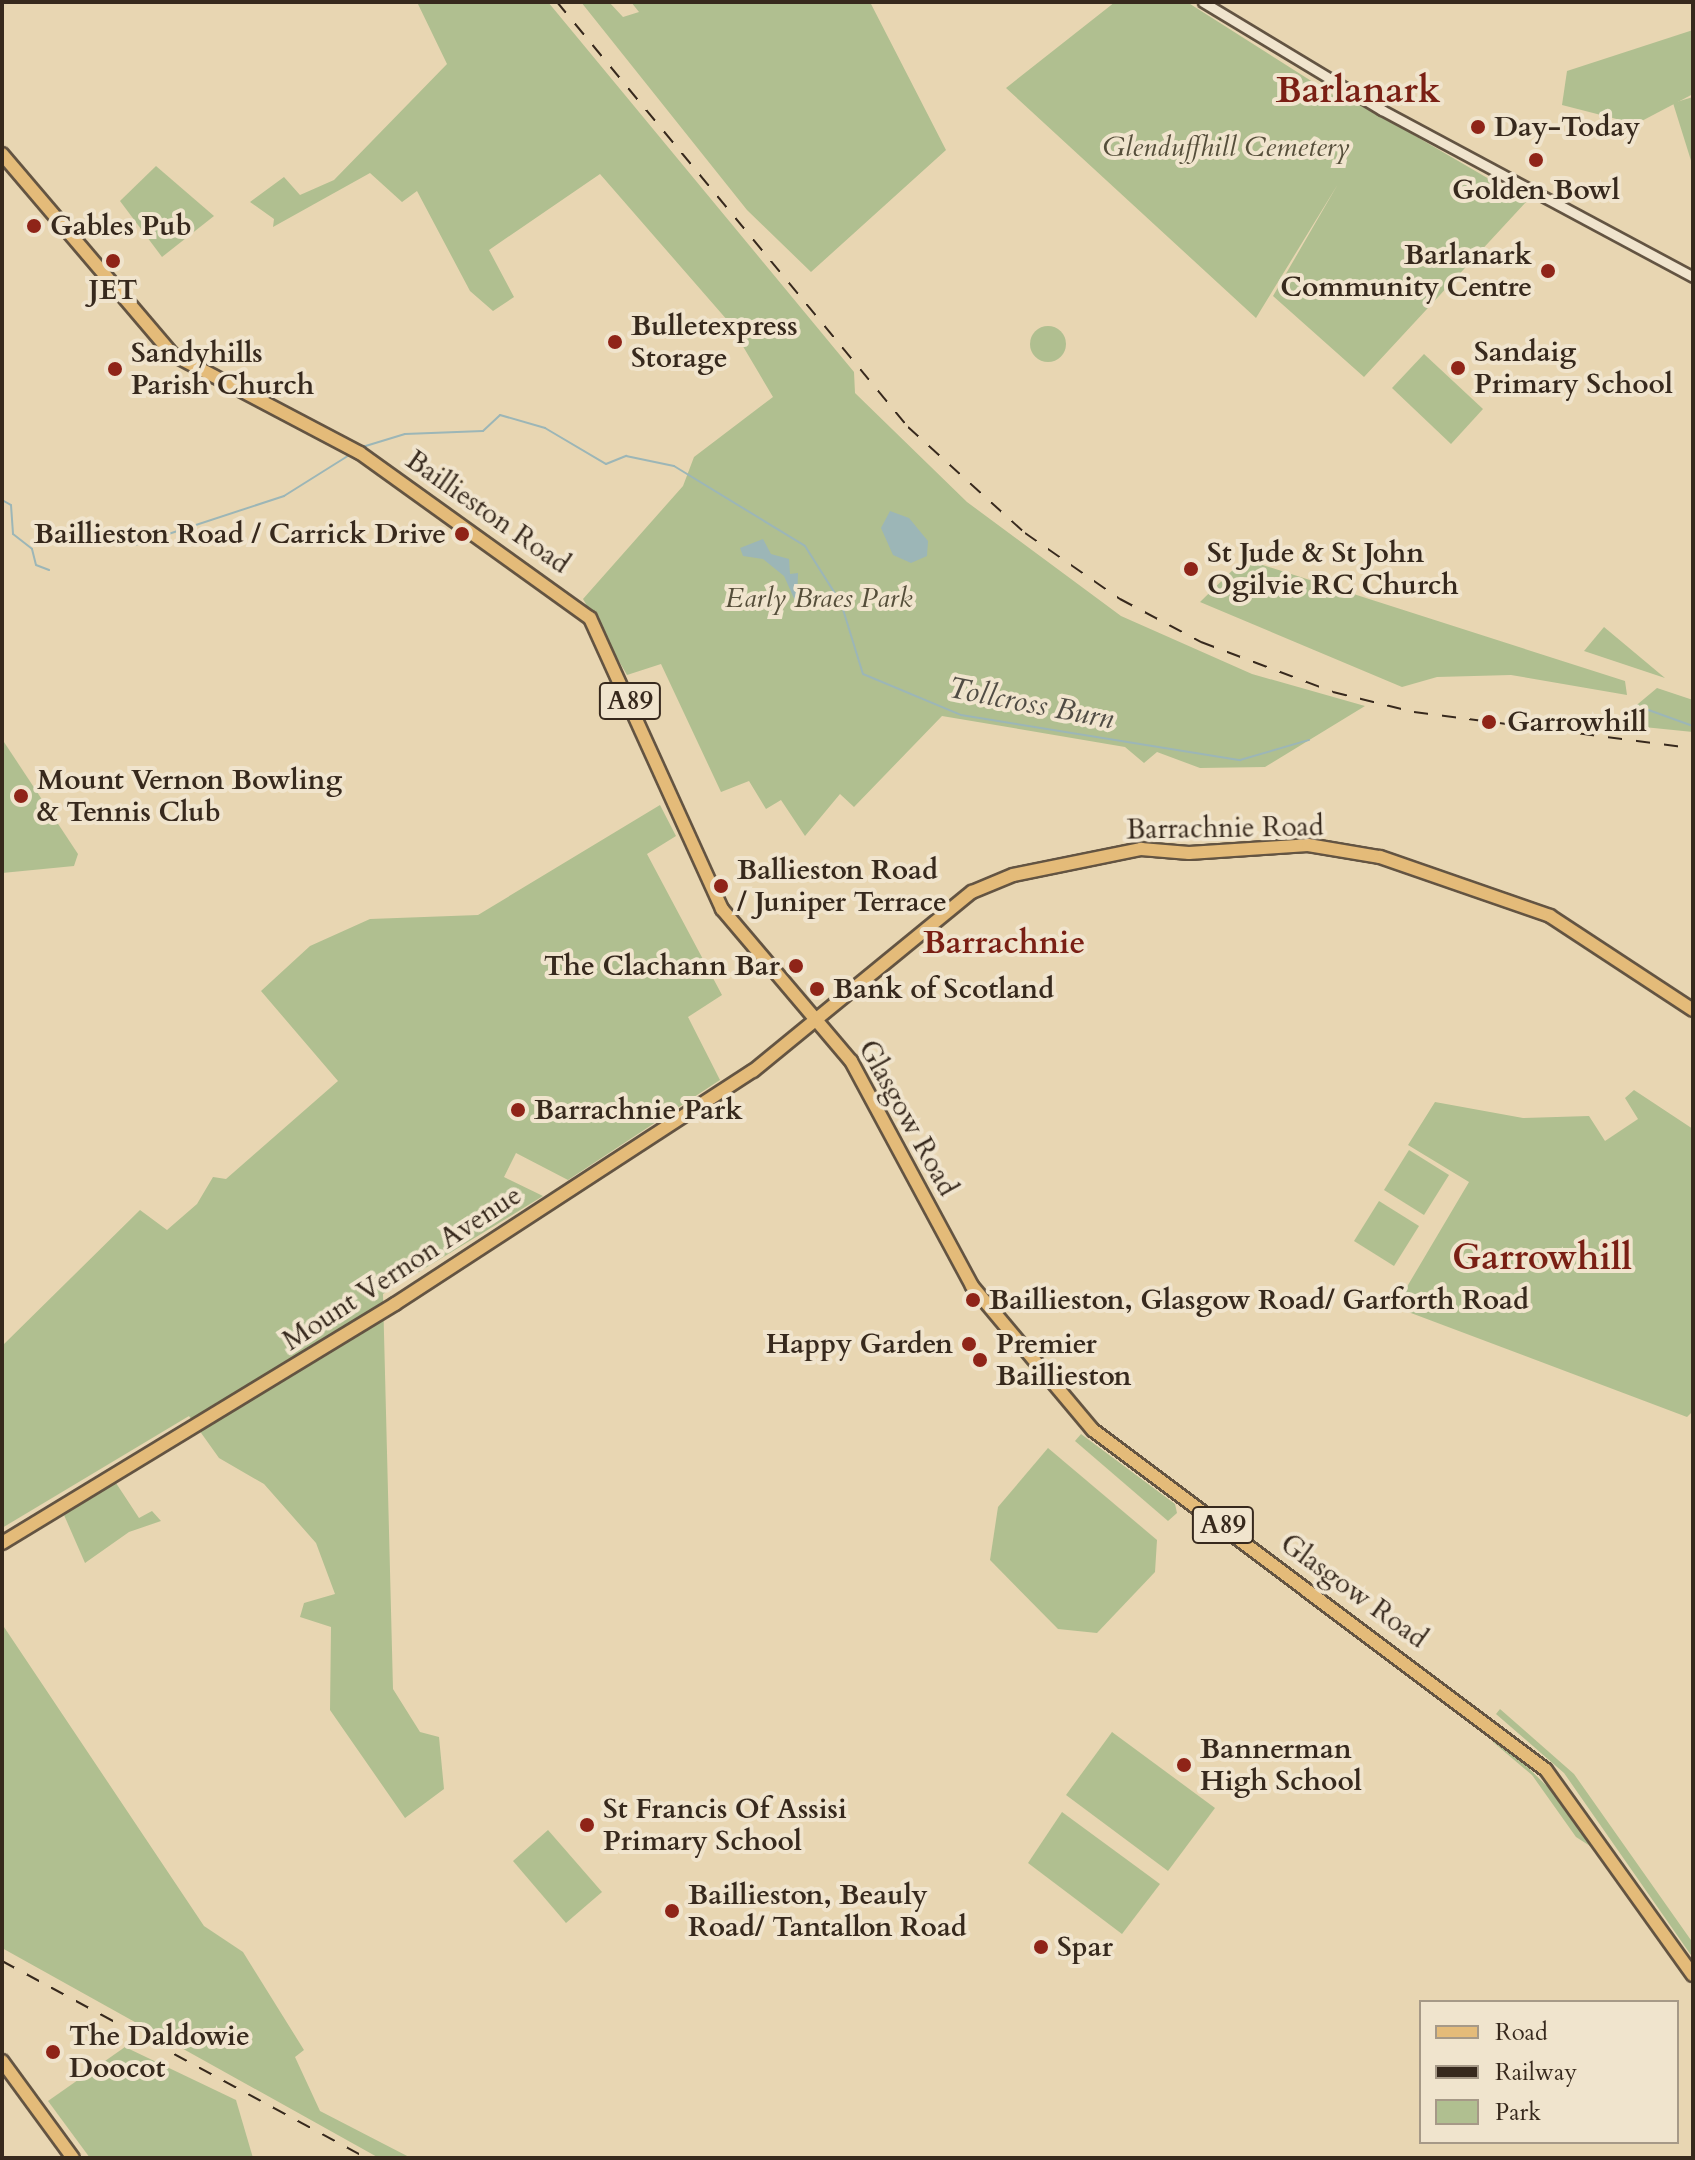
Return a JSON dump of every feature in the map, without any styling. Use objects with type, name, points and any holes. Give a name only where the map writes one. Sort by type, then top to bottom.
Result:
[{"type":"main road","name":"Baillieston Road","points":[[2,154],[172,354],[355,450],[590,618],[722,909],[762,965],[820,1020]]},
{"type":"main road","name":"Barrachnie Road","points":[[820,1020],[972,892],[1013,875],[1141,849],[1189,853],[1308,845],[1380,857],[1550,916],[1693,1010]]},
{"type":"main road","name":"Mount Vernon Avenue","points":[[2,1543],[395,1304],[820,1020]]},
{"type":"main road","name":"Glasgow Road","points":[[820,1020],[880,1107],[967,1280],[1081,1419],[1546,1770],[1693,1975]]},
{"type":"main road","points":[[2,2061],[73,2158]]},
{"type":"street","points":[[1203,2],[1382,110],[1693,277]]},
{"type":"green space","name":"Early Braes Park","points":[[417,2],[548,2],[854,372],[855,393],[967,502],[1121,616],[1252,674],[1365,706],[1265,767],[1200,768],[1157,752],[1144,763],[1125,747],[942,716],[854,807],[840,794],[805,836],[781,800],[766,809],[749,781],[721,792],[661,664],[627,675],[583,599],[683,486],[694,457],[773,397],[728,321],[600,174],[489,250],[514,297],[493,311],[470,291],[417,191],[402,202],[370,173],[273,227],[274,219],[250,202],[284,177],[300,195],[334,180],[447,64]]},
{"type":"green space","points":[[581,2],[609,2],[623,17],[639,12],[631,2],[870,2],[946,150],[811,272],[747,210]]},
{"type":"green space","name":"Glenduffhill Cemetery","points":[[1115,2],[1187,2],[1338,98],[1345,95],[1527,201],[1364,377],[1273,296],[1338,184],[1256,318],[1006,88]]},
{"type":"green space","points":[[1693,30],[1693,94],[1636,124],[1562,105],[1567,71]]},
{"type":"green space","points":[[1693,97],[1693,167],[1673,103]]},
{"type":"green space","points":[[156,166],[214,216],[162,257],[120,201]]},
{"type":"green space","points":[[1048,326],[1060,332],[1066,344],[1060,356],[1048,362],[1036,356],[1030,344],[1036,332]]},
{"type":"green space","points":[[1424,354],[1483,409],[1451,444],[1392,388]]},
{"type":"green space","points":[[1244,559],[1625,681],[1627,695],[1511,675],[1437,677],[1402,687],[1200,602]]},
{"type":"green space","points":[[1604,627],[1665,678],[1584,651]]},
{"type":"green space","points":[[1657,688],[1693,700],[1693,732],[1624,725],[1626,714]]},
{"type":"green space","name":"Mount Vernon Bowling & Tennis Club","points":[[2,739],[78,854],[74,866],[2,873]]},
{"type":"green space","points":[[660,805],[676,836],[647,854],[722,995],[688,1017],[720,1080],[568,1180],[516,1153],[504,1177],[543,1196],[383,1294],[393,1689],[420,1732],[439,1737],[444,1789],[405,1818],[330,1710],[331,1627],[300,1617],[304,1603],[335,1594],[316,1543],[264,1484],[219,1458],[189,1416],[2,1528],[2,1346],[140,1210],[167,1230],[197,1204],[213,1177],[226,1179],[338,1081],[261,991],[310,946],[370,919],[478,915]]},
{"type":"green space","points":[[1634,1090],[1693,1129],[1693,1411],[1687,1417],[1395,1307],[1469,1182],[1408,1145],[1435,1102],[1523,1118],[1589,1116],[1605,1141],[1638,1119],[1625,1098]]},
{"type":"green space","points":[[1409,1150],[1449,1175],[1424,1215],[1384,1190]]},
{"type":"green space","points":[[1379,1201],[1419,1226],[1394,1266],[1354,1241]]},
{"type":"green space","points":[[1081,1434],[1175,1504],[1177,1513],[1168,1521],[1075,1441]]},
{"type":"green space","points":[[1048,1448],[1157,1540],[1155,1572],[1097,1633],[1058,1629],[990,1560],[998,1507]]},
{"type":"green space","points":[[116,1483],[139,1518],[152,1511],[161,1521],[129,1532],[85,1563],[64,1515]]},
{"type":"green space","points":[[2,1624],[204,1926],[243,1952],[304,2050],[295,2057],[320,2111],[411,2158],[379,2158],[2,1948]]},
{"type":"green space","points":[[1500,1709],[1574,1774],[1693,1943],[1693,1958],[1564,1773],[1496,1714]]},
{"type":"green space","points":[[1112,1732],[1215,1808],[1168,1871],[1066,1795]]},
{"type":"green space","points":[[1496,1736],[1566,1805],[1598,1851],[1576,1837],[1532,1775],[1493,1742]]},
{"type":"green space","points":[[1062,1812],[1160,1884],[1122,1934],[1028,1863]]},
{"type":"green space","points":[[548,1830],[602,1892],[566,1923],[513,1861]]},
{"type":"green space","points":[[125,2047],[236,2100],[253,2158],[90,2158],[48,2101]]},
{"type":"water","points":[[890,511],[909,518],[928,541],[927,556],[911,563],[893,555],[881,528]]},
{"type":"water","points":[[763,539],[771,554],[789,559],[790,574],[798,573],[797,605],[784,576],[763,559],[743,556],[740,548]]},
{"type":"waterway","name":"Tollcross Burn","points":[[359,448],[405,434],[483,431],[500,415],[545,428],[606,464],[626,456],[674,466],[805,546],[841,603],[863,674],[961,715],[1240,760],[1309,740]]},
{"type":"waterway","name":"Tollcross Burn","points":[[135,545],[284,496],[351,454]]},
{"type":"waterway","name":"Tollcross Burn","points":[[2,500],[11,505],[13,534],[32,549],[36,565],[49,570]]},
{"type":"waterway","name":"Tollcross Burn","points":[[1643,708],[1693,726]]},
{"type":"railway","points":[[557,2],[908,427],[1025,533],[1120,599],[1201,642],[1333,692],[1414,712],[1693,748]]},
{"type":"railway","points":[[2,1961],[367,2158]]},
{"type":"place","name":"Day-Today","points":[[1478,127]]},
{"type":"place","name":"Golden Bowl","points":[[1536,160]]},
{"type":"place","name":"Gables Pub","points":[[34,226]]},
{"type":"place","name":"JET","points":[[113,261]]},
{"type":"place","name":"Barlanark Community Centre","points":[[1548,271]]},
{"type":"place","name":"Bulletexpress Storage","points":[[615,342]]},
{"type":"place","name":"Sandaig Primary School","points":[[1458,368]]},
{"type":"place","name":"Sandyhills Parish Church","points":[[115,369]]},
{"type":"place","name":"Baillieston Road / Carrick Drive","points":[[462,534]]},
{"type":"place","name":"St Jude & St John Ogilvie RC Church","points":[[1191,569]]},
{"type":"place","name":"Garrowhill","points":[[1489,722]]},
{"type":"place","name":"Mount Vernon Bowling & Tennis Club","points":[[21,796]]},
{"type":"place","name":"Ballieston Road / Juniper Terrace","points":[[721,886]]},
{"type":"place","name":"The Clachann Bar","points":[[796,966]]},
{"type":"place","name":"Bank of Scotland","points":[[817,989]]},
{"type":"place","name":"Barrachnie Park","points":[[518,1110]]},
{"type":"place","name":"Baillieston, Glasgow Road/ Garforth Road","points":[[973,1300]]},
{"type":"place","name":"Happy Garden","points":[[969,1344]]},
{"type":"place","name":"Premier Baillieston","points":[[980,1360]]},
{"type":"place","name":"Bannerman High School","points":[[1184,1765]]},
{"type":"place","name":"St Francis Of Assisi Primary School","points":[[587,1825]]},
{"type":"place","name":"Baillieston, Beauly Road/ Tantallon Road","points":[[672,1911]]},
{"type":"place","name":"Spar","points":[[1041,1947]]},
{"type":"place","name":"The Daldowie Doocot","points":[[53,2052]]},
{"type":"district","name":"Barlanark","points":[[1358,91]]},
{"type":"district","name":"Barrachnie","points":[[1004,943]]},
{"type":"district","name":"Garrowhill","points":[[1542,1258]]}]
